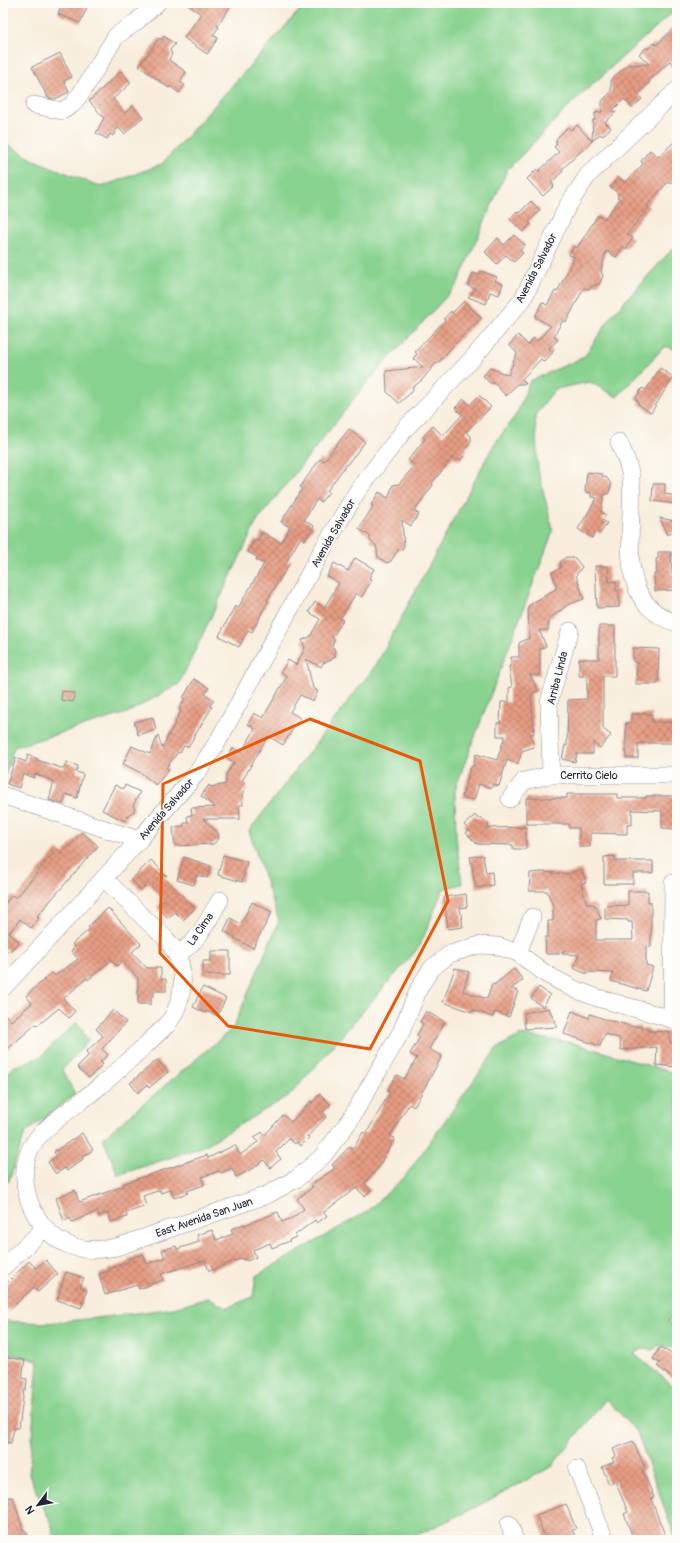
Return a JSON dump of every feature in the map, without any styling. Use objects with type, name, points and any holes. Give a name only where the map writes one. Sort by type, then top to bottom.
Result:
[{"type":"street","points":[[34,105],[62,111],[72,105],[86,86],[116,36],[136,22],[158,3]]},
{"type":"street","name":"Avenida Salvador","points":[[3,988],[139,840],[197,773],[218,741],[320,554],[358,490],[405,429],[473,358],[523,299],[567,206],[588,175],[677,90]]},
{"type":"street","points":[[619,442],[631,480],[631,565],[633,579],[641,598],[650,608],[668,620],[677,622]]},
{"type":"street","name":"Arriba Linda","points":[[551,774],[549,702],[570,631]]},
{"type":"street","name":"Cerrito Cielo","points":[[510,799],[524,781],[551,774],[677,775]]},
{"type":"street","points":[[5,796],[139,840]]},
{"type":"street","name":"East Avenida San Juan","points":[[104,878],[168,941],[176,954],[181,967],[183,980],[182,996],[176,1013],[167,1025],[101,1086],[42,1132],[32,1147],[24,1172],[24,1184],[32,1207],[45,1228],[52,1235],[66,1244],[77,1248],[93,1251],[105,1250],[120,1246],[267,1195],[296,1179],[322,1157],[350,1120],[401,1032],[420,986],[432,968],[450,954],[478,945],[498,946],[518,953],[546,974],[574,989],[598,998],[674,1019]]},
{"type":"street","points":[[673,883],[674,1019]]},
{"type":"street","name":"La Cima","points":[[176,954],[185,950],[197,938],[220,900]]},
{"type":"street","points":[[518,953],[532,917]]},
{"type":"street","points":[[3,1267],[45,1228]]},
{"type":"street","points":[[577,1469],[604,1540]]},
{"type":"street","points":[[509,1524],[515,1540]]},
{"type":"highlighted area","points":[[310,719],[420,761],[448,901],[370,1049],[228,1026],[160,953],[163,784]]},
{"type":"green space","points":[[306,3],[677,3],[677,8],[574,101],[507,170],[457,285],[370,379],[257,521],[179,684],[127,713],[14,747],[3,782],[3,142],[34,160],[101,187],[162,164]]},
{"type":"green space","points":[[677,244],[677,350],[665,346],[617,397],[590,382],[555,389],[535,415],[538,470],[553,531],[455,789],[456,837],[462,884],[443,889],[420,946],[290,1095],[202,1147],[118,1175],[103,1138],[233,1028],[279,921],[249,831],[376,665],[493,446],[517,413],[530,381],[584,357],[613,314]]},
{"type":"green space","points":[[77,1022],[88,1041],[62,1070],[75,1094],[25,1133],[9,1181],[3,1186],[3,1077],[13,1067],[40,1057]]},
{"type":"green space","points":[[521,1035],[573,1043],[677,1074],[677,1313],[668,1321],[677,1329],[677,1349],[659,1345],[654,1350],[641,1349],[634,1354],[677,1389],[677,1540],[637,1432],[606,1399],[551,1467],[476,1507],[407,1540],[54,1540],[52,1526],[29,1475],[38,1361],[3,1352],[3,1321],[47,1323],[97,1318],[174,1308],[208,1298],[226,1308],[253,1297],[256,1276],[366,1212],[404,1178],[497,1048]]},
{"type":"building","points":[[62,3],[89,3],[80,23],[58,14]]},
{"type":"building","points":[[185,3],[233,3],[217,26],[219,27],[213,35],[218,38],[207,54],[184,38],[201,14]]},
{"type":"building","points":[[677,25],[677,69],[670,61],[649,81],[649,83],[638,95],[642,99],[632,108],[624,99],[613,110],[613,112],[616,112],[605,122],[611,128],[602,136],[600,134],[592,141],[593,120],[595,120],[595,113],[602,112],[602,101],[611,92],[611,79],[628,65],[649,64],[639,54],[647,47],[648,49],[654,43],[656,45]]},
{"type":"building","points":[[164,36],[175,44],[170,50],[172,54],[169,60],[186,72],[180,82],[185,85],[179,93],[170,86],[169,88],[139,66],[159,38],[162,40]]},
{"type":"building","points":[[60,53],[72,77],[64,81],[69,92],[55,99],[48,98],[32,67]]},
{"type":"building","points":[[121,71],[131,83],[113,99],[125,113],[133,106],[143,117],[124,134],[118,127],[113,136],[110,134],[107,139],[96,133],[104,118],[89,101]]},
{"type":"building","points":[[577,125],[592,141],[562,169],[563,171],[551,183],[554,186],[543,196],[527,179],[537,169],[539,171],[559,152],[554,147],[557,144],[555,142],[557,141],[556,139],[568,127],[571,130]]},
{"type":"building","points":[[677,139],[677,177],[670,184],[668,182],[647,205],[649,207],[627,234],[633,238],[626,249],[623,247],[616,257],[606,251],[601,271],[603,276],[599,284],[594,285],[589,289],[584,288],[566,322],[563,320],[554,336],[558,340],[549,348],[553,352],[544,362],[541,359],[522,379],[526,384],[517,384],[506,396],[494,383],[490,383],[483,376],[490,368],[508,375],[517,353],[509,345],[518,335],[528,345],[534,338],[537,341],[551,326],[535,317],[542,302],[547,305],[555,291],[557,292],[575,257],[569,255],[574,246],[577,248],[598,215],[604,219],[620,199],[617,197],[619,194],[610,187],[618,177],[625,183],[643,164],[641,161],[650,150],[658,157]]},
{"type":"building","points":[[531,201],[540,210],[529,222],[531,224],[523,232],[510,219],[517,211],[519,213]]},
{"type":"building","points":[[514,235],[525,245],[520,250],[523,253],[514,262],[506,255],[497,264],[485,252],[498,238],[504,245]]},
{"type":"building","points":[[481,271],[497,277],[495,281],[503,284],[499,295],[490,292],[486,304],[468,297],[476,289],[468,286],[473,273],[479,275]]},
{"type":"building","points":[[464,301],[481,318],[437,364],[436,363],[422,380],[412,388],[414,390],[399,403],[387,392],[386,371],[423,367],[413,358],[417,354],[415,352],[445,320],[444,319],[451,311],[452,313]]},
{"type":"building","points":[[660,368],[673,377],[651,413],[638,404],[639,402],[635,399],[642,388],[646,390]]},
{"type":"building","points":[[479,395],[491,407],[466,432],[471,436],[471,442],[465,450],[466,454],[461,459],[457,460],[453,457],[432,483],[433,485],[414,511],[419,514],[411,526],[402,520],[404,546],[402,549],[398,550],[391,561],[387,563],[378,557],[376,545],[370,541],[370,536],[359,529],[373,506],[371,505],[379,492],[388,498],[393,485],[399,484],[415,465],[408,460],[425,439],[423,437],[433,426],[443,436],[462,415],[455,408],[464,399],[470,405]]},
{"type":"building","points":[[349,429],[365,442],[340,473],[327,491],[329,492],[321,502],[317,499],[304,520],[314,526],[305,540],[301,537],[287,561],[290,563],[267,600],[268,601],[252,632],[248,630],[239,647],[219,636],[235,606],[238,608],[264,564],[256,560],[257,557],[248,552],[255,539],[258,541],[262,532],[281,543],[290,527],[281,522],[302,489],[300,487],[320,459],[324,461]]},
{"type":"building","points":[[587,472],[602,474],[602,476],[607,478],[611,484],[608,494],[604,495],[601,512],[606,515],[602,520],[607,523],[600,534],[596,531],[592,538],[578,529],[597,498],[591,497],[591,493],[585,492]]},
{"type":"building","points":[[653,484],[665,484],[665,494],[677,496],[676,504],[652,501]]},
{"type":"building","points":[[660,518],[675,521],[677,531],[667,535]]},
{"type":"building","points":[[658,552],[671,552],[672,574],[677,574],[677,590],[655,591],[654,574],[657,574],[656,559],[658,559]]},
{"type":"building","points":[[566,557],[575,558],[582,567],[576,575],[584,599],[569,604],[549,619],[548,630],[539,630],[546,646],[540,649],[540,675],[530,675],[538,691],[531,694],[534,734],[530,734],[534,747],[522,751],[518,764],[507,760],[499,786],[493,784],[492,788],[479,784],[474,800],[462,797],[476,754],[497,760],[505,736],[497,736],[497,723],[500,723],[501,702],[509,702],[509,688],[512,687],[509,666],[511,666],[511,657],[519,657],[519,643],[529,638],[528,606],[557,588],[552,572],[561,568],[560,562]]},
{"type":"building","points":[[355,558],[374,569],[369,578],[372,579],[362,597],[356,593],[340,619],[343,620],[332,638],[335,639],[332,645],[335,651],[335,657],[323,663],[321,667],[306,659],[313,688],[318,691],[313,701],[300,695],[290,712],[300,718],[283,745],[268,736],[242,781],[246,788],[242,794],[243,805],[239,805],[240,819],[203,819],[218,833],[219,839],[213,844],[175,846],[173,827],[184,826],[184,823],[188,823],[187,816],[192,815],[191,808],[215,807],[201,796],[209,785],[211,787],[226,784],[226,775],[234,762],[227,758],[233,748],[241,753],[255,729],[248,724],[254,713],[263,718],[287,676],[281,672],[288,660],[296,665],[305,648],[302,640],[310,637],[320,619],[309,612],[315,602],[324,608],[339,583],[327,576],[334,563],[348,571]]},
{"type":"building","points":[[595,566],[608,566],[609,582],[616,581],[616,591],[619,590],[619,607],[597,608]]},
{"type":"building","points":[[599,626],[615,626],[615,676],[603,676],[603,729],[611,735],[600,748],[593,742],[593,754],[577,754],[575,762],[562,759],[565,745],[567,746],[568,700],[587,699],[587,676],[579,676],[579,659],[599,659]]},
{"type":"building","points":[[633,648],[659,649],[658,684],[636,684],[637,662],[633,662]]},
{"type":"building","points":[[194,679],[209,688],[205,694],[214,700],[210,706],[212,707],[188,747],[184,746],[180,753],[178,752],[166,768],[169,769],[156,785],[141,773],[123,764],[132,746],[150,754],[158,735],[162,748],[181,711],[179,710],[185,699],[183,698]]},
{"type":"building","points":[[62,691],[75,693],[73,702],[61,700]]},
{"type":"building","points":[[631,714],[652,714],[652,722],[677,723],[677,743],[638,743],[638,758],[626,758],[626,723],[631,723]]},
{"type":"building","points":[[153,717],[156,730],[138,735],[134,722]]},
{"type":"building","points":[[28,755],[38,759],[37,760],[64,769],[66,762],[78,766],[76,772],[83,774],[77,798],[66,794],[63,804],[49,800],[54,781],[35,774],[34,778],[23,774],[19,788],[7,784],[16,758],[26,762]]},
{"type":"building","points":[[115,785],[123,789],[125,785],[140,792],[133,806],[135,809],[129,814],[125,821],[102,810]]},
{"type":"building","points":[[567,794],[617,794],[617,798],[677,796],[677,829],[662,828],[662,811],[632,810],[632,825],[627,825],[627,834],[590,833],[590,847],[579,847],[579,828],[569,828],[569,824],[526,824],[526,798],[567,798]]},
{"type":"building","points":[[475,815],[477,818],[481,818],[488,823],[488,828],[526,827],[526,849],[513,849],[513,845],[477,844],[466,833],[469,830],[464,825]]},
{"type":"building","points":[[82,832],[98,846],[37,916],[39,918],[31,928],[20,919],[9,933],[19,942],[9,952],[3,947],[3,906],[12,895],[16,898],[57,849],[62,854]]},
{"type":"building","points":[[223,855],[247,862],[242,882],[218,875]]},
{"type":"building","points":[[483,855],[486,873],[492,872],[493,885],[476,888],[470,857]]},
{"type":"building","points":[[615,856],[615,861],[653,861],[653,873],[633,873],[633,884],[604,884],[604,857]]},
{"type":"building","points":[[184,857],[211,866],[207,878],[197,875],[194,885],[177,880]]},
{"type":"building","points":[[151,860],[167,876],[160,874],[195,908],[183,920],[175,912],[168,918],[157,907],[164,900],[148,883],[141,890],[131,880]]},
{"type":"building","points":[[581,869],[586,882],[581,884],[587,904],[594,904],[594,906],[596,906],[601,919],[596,920],[596,940],[633,940],[632,922],[628,922],[628,920],[605,919],[605,906],[628,905],[628,891],[648,891],[648,902],[651,902],[651,947],[646,947],[646,965],[653,967],[646,991],[611,981],[613,973],[588,972],[587,974],[573,968],[579,955],[562,954],[565,949],[559,954],[546,954],[545,937],[548,937],[548,921],[553,921],[553,906],[547,891],[529,891],[530,873],[542,872],[569,874]]},
{"type":"building","points":[[466,894],[467,907],[460,908],[463,927],[448,929],[444,897]]},
{"type":"building","points":[[252,902],[272,912],[253,948],[224,931],[230,918],[241,924]]},
{"type":"building","points":[[108,908],[141,944],[132,952],[147,968],[161,968],[161,979],[166,979],[166,991],[154,991],[154,996],[151,996],[151,1004],[138,1004],[138,978],[122,961],[117,966],[111,960],[63,999],[75,1011],[69,1018],[59,1008],[37,1026],[36,1024],[3,1053],[3,1012],[11,1021],[32,1003],[26,996],[52,973],[55,976],[78,959],[71,951],[75,947],[72,944],[90,929],[88,927]]},
{"type":"building","points":[[211,951],[230,951],[230,975],[203,975],[203,961],[211,961]]},
{"type":"building","points":[[455,968],[469,972],[463,991],[487,999],[492,984],[494,985],[514,969],[523,980],[511,989],[518,991],[509,1017],[495,1012],[493,1017],[473,1010],[472,1012],[443,1002]]},
{"type":"building","points":[[203,987],[226,998],[217,1016],[206,1011],[205,1013],[193,1007]]},
{"type":"building","points":[[539,987],[550,995],[543,1007],[531,998]]},
{"type":"building","points":[[549,1008],[557,1027],[525,1029],[524,1013]]},
{"type":"building","points":[[113,1010],[126,1022],[102,1049],[108,1055],[100,1062],[103,1064],[89,1078],[77,1067],[89,1055],[86,1052],[103,1036],[96,1029]]},
{"type":"building","points":[[426,1011],[445,1022],[429,1049],[442,1056],[414,1107],[409,1104],[390,1136],[395,1138],[378,1168],[364,1183],[371,1190],[365,1196],[356,1188],[324,1212],[327,1216],[317,1223],[315,1220],[295,1235],[296,1237],[289,1240],[290,1241],[272,1248],[270,1243],[253,1250],[256,1257],[247,1261],[246,1259],[243,1260],[242,1258],[209,1271],[205,1260],[161,1274],[163,1280],[139,1289],[137,1285],[105,1295],[99,1274],[129,1262],[128,1259],[143,1254],[147,1264],[165,1258],[162,1250],[176,1246],[177,1249],[199,1242],[197,1235],[212,1230],[216,1240],[233,1234],[231,1229],[278,1212],[282,1222],[292,1218],[304,1209],[297,1199],[313,1187],[311,1185],[335,1168],[332,1165],[350,1146],[353,1149],[363,1132],[366,1134],[390,1092],[387,1091],[397,1075],[404,1079],[417,1058],[410,1054],[420,1037],[417,1035],[423,1024],[420,1022]]},
{"type":"building","points":[[572,1011],[589,1018],[590,1014],[634,1027],[641,1026],[641,1028],[648,1028],[648,1031],[670,1032],[670,1043],[677,1044],[677,1067],[656,1065],[657,1047],[621,1050],[619,1038],[605,1034],[600,1046],[564,1034]]},
{"type":"building","points":[[157,1060],[168,1072],[149,1088],[147,1085],[138,1093],[130,1083]]},
{"type":"building","points":[[320,1094],[331,1105],[323,1112],[327,1116],[307,1137],[309,1138],[301,1146],[297,1142],[295,1144],[289,1139],[276,1152],[281,1159],[270,1168],[264,1160],[254,1168],[236,1177],[232,1168],[221,1173],[219,1171],[202,1177],[204,1185],[187,1191],[188,1193],[174,1198],[171,1189],[161,1193],[160,1190],[143,1196],[146,1206],[126,1213],[127,1217],[111,1222],[108,1213],[99,1216],[97,1211],[72,1222],[70,1218],[64,1221],[56,1198],[75,1190],[79,1202],[124,1186],[123,1184],[207,1155],[208,1158],[235,1145],[240,1155],[258,1142],[254,1138],[262,1132],[264,1136],[283,1115],[291,1122],[311,1101],[312,1103]]},
{"type":"building","points":[[82,1133],[93,1150],[82,1157],[83,1159],[67,1171],[65,1168],[55,1173],[48,1162],[57,1156],[54,1152]]},
{"type":"building","points":[[46,1260],[58,1274],[38,1292],[34,1287],[8,1311],[3,1306],[3,1287],[29,1261],[36,1268]]},
{"type":"building","points":[[66,1272],[84,1278],[80,1287],[87,1290],[81,1308],[57,1300]]},
{"type":"building","points":[[660,1347],[677,1357],[677,1382],[657,1366],[660,1363],[653,1359]]},
{"type":"building","points":[[3,1357],[25,1360],[22,1378],[27,1379],[19,1428],[14,1428],[11,1443],[3,1442]]},
{"type":"building","points":[[633,1441],[645,1468],[642,1470],[654,1497],[651,1499],[667,1540],[634,1540],[624,1514],[628,1512],[615,1481],[609,1484],[602,1467],[614,1462],[612,1458],[616,1456],[613,1449]]},
{"type":"building","points":[[13,1497],[23,1530],[25,1530],[30,1540],[3,1540],[6,1530],[3,1531],[3,1498]]},
{"type":"building","points":[[566,1504],[576,1529],[572,1530],[577,1540],[546,1540],[536,1515]]}]
